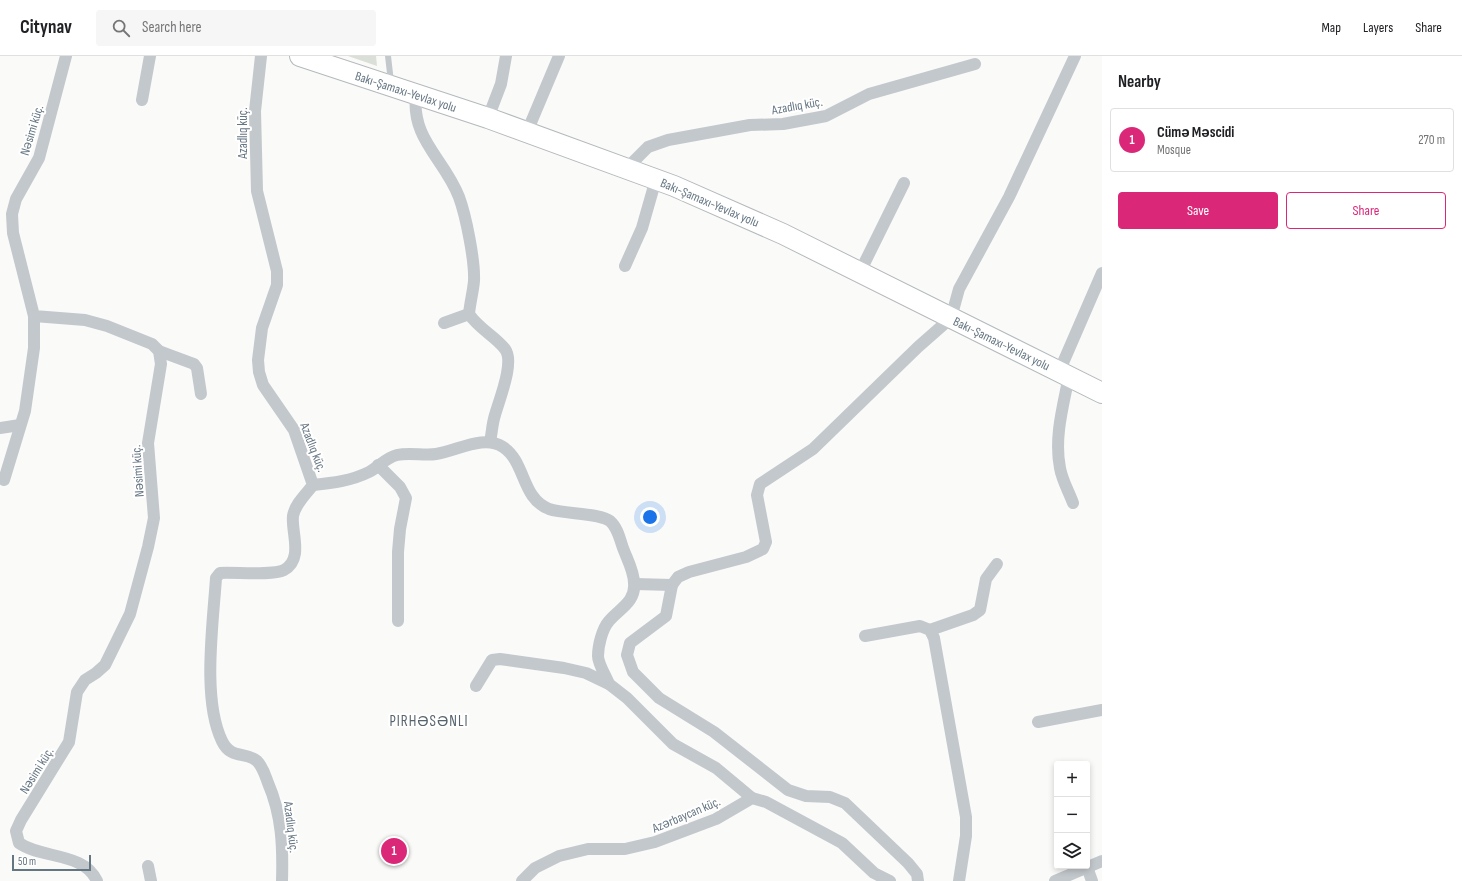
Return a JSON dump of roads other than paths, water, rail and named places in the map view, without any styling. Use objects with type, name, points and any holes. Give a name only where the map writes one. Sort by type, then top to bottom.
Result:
[{"type":"highway","name":"Bakı-Şamaxı-Yevlax yolu","points":[[300,56],[488,118],[627,168],[732,210],[1102,393]]},
{"type":"street","name":"Nəsimi küç.","points":[[4,480],[25,411],[34,348],[34,316],[13,233],[12,214],[16,198],[39,158],[66,56]]},
{"type":"street","points":[[142,100],[150,56]]},
{"type":"street","name":"Azadlıq küç.","points":[[261,56],[255,111],[257,192],[277,271],[277,285],[262,328],[258,360],[259,372],[263,385],[294,430],[313,485],[296,507],[293,516],[296,543],[294,556],[291,563],[284,570],[268,572],[220,573],[216,578],[210,684],[212,706],[222,742],[229,750],[238,755],[256,760],[262,768],[276,802],[283,847],[282,881]]},
{"type":"street","points":[[488,118],[501,84],[506,56]]},
{"type":"street","points":[[527,132],[559,56]]},
{"type":"street","points":[[918,881],[917,874],[908,863],[845,803],[830,797],[806,796],[788,790],[714,732],[659,698],[633,672],[627,655],[630,643],[666,616],[672,585],[678,577],[689,572],[746,557],[763,549],[766,542],[757,495],[760,484],[813,449],[918,346],[951,318],[959,289],[1009,198],[1076,56]]},
{"type":"street","name":"Azadlıq küç.","points":[[627,168],[648,147],[668,140],[750,125],[783,124],[826,116],[869,94],[975,64]]},
{"type":"street","points":[[416,94],[418,126],[451,180],[465,216],[474,280],[470,314],[475,323],[506,349],[509,360],[506,377],[494,416],[490,442]]},
{"type":"street","points":[[625,266],[642,228],[656,179]]},
{"type":"street","points":[[860,272],[904,183]]},
{"type":"street","points":[[1073,503],[1060,470],[1058,454],[1064,374],[1102,273]]},
{"type":"street","points":[[444,323],[470,314]]},
{"type":"street","points":[[34,316],[85,320],[107,326],[152,344],[159,352],[194,364],[197,368],[202,394]]},
{"type":"street","name":"Nəsimi küç.","points":[[97,881],[84,864],[27,849],[19,843],[16,831],[21,820],[69,742],[77,692],[85,680],[96,673],[104,665],[130,614],[148,547],[154,518],[148,443],[162,364],[159,352]]},
{"type":"street","points":[[0,428],[20,425]]},
{"type":"street","points":[[313,485],[345,481],[369,472],[378,465],[398,455],[435,454],[477,443],[490,442],[503,447],[512,455],[533,499],[546,508],[610,521],[616,528],[635,584],[628,604],[608,622],[601,639],[598,657],[609,684]]},
{"type":"street","points":[[378,465],[400,487],[406,498],[400,529],[398,552],[398,621]]},
{"type":"street","points":[[930,630],[980,610],[986,579],[997,564]]},
{"type":"street","points":[[635,584],[672,585]]},
{"type":"street","points":[[864,636],[920,626],[930,630],[934,638],[966,817],[966,836],[959,881]]},
{"type":"street","points":[[476,686],[492,660],[500,659],[564,668],[586,673],[609,684],[627,698],[673,744],[716,768],[752,798],[766,802],[842,843],[874,873],[886,881]]},
{"type":"street","points":[[1038,722],[1102,710]]},
{"type":"street","name":"Azərbaycan küç.","points":[[522,881],[535,868],[559,856],[588,849],[625,849],[655,842],[716,819],[752,798]]},
{"type":"street","points":[[1090,866],[1102,861]]},
{"type":"street","points":[[148,866],[151,881]]},
{"type":"street","points":[[1055,881],[1082,869]]},
{"type":"street","points":[[1088,869],[1092,881]]},
{"type":"lane","points":[[388,56],[392,86]]},
{"type":"place","name":"Cümə Məscidi","points":[[394,851]]},
{"type":"district","name":"PIRHƏSƏNLI","points":[[429,721]]}]
